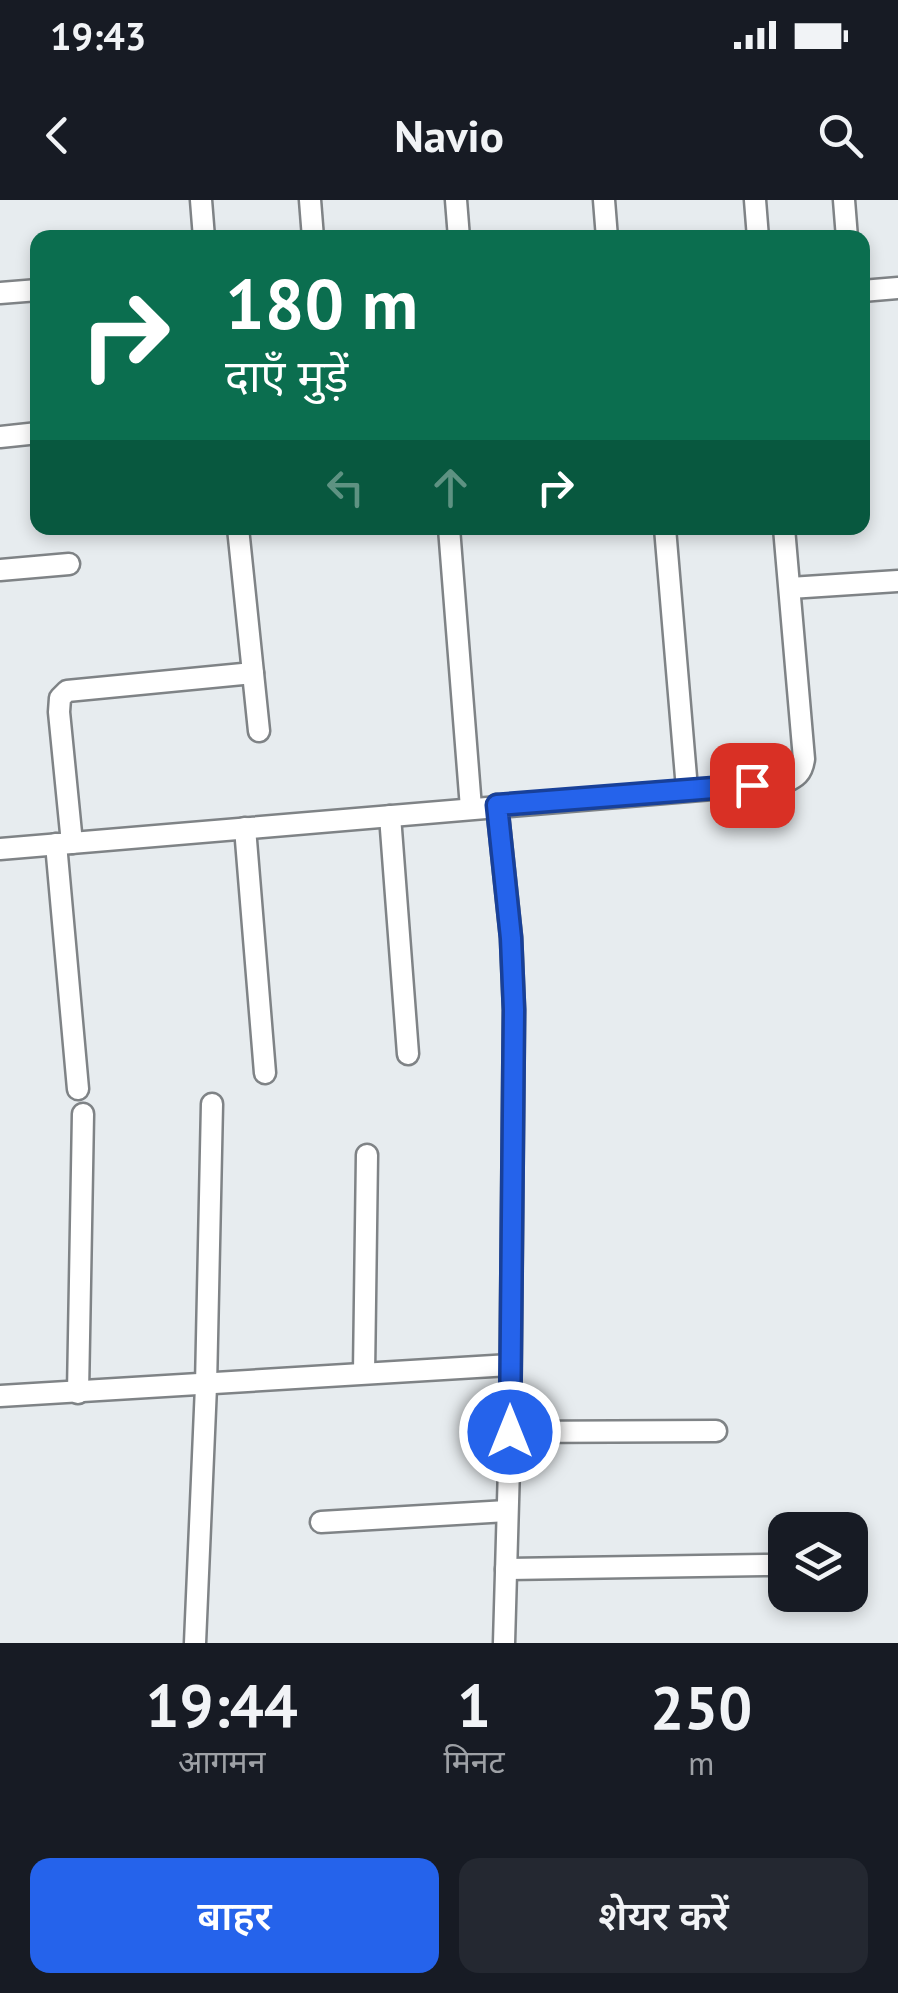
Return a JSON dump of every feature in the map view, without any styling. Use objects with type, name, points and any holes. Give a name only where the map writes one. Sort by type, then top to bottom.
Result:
[{"type":"street","points":[[200,200],[203,230]]},
{"type":"street","points":[[310,200],[312,230]]},
{"type":"street","points":[[456,200],[459,230]]},
{"type":"street","points":[[604,200],[607,230]]},
{"type":"street","points":[[755,200],[757,230]]},
{"type":"street","points":[[844,200],[847,230]]},
{"type":"street","points":[[870,290],[898,288]]},
{"type":"street","points":[[0,294],[30,291]]},
{"type":"street","points":[[0,437],[30,434]]},
{"type":"street","points":[[239,535],[259,730]]},
{"type":"street","points":[[450,535],[471,808]]},
{"type":"street","points":[[666,535],[687,789]]},
{"type":"street","points":[[0,849],[784,783],[802,770],[785,535]]},
{"type":"street","points":[[0,570],[68,564]]},
{"type":"street","points":[[790,588],[898,580]]},
{"type":"street","points":[[78,1089],[60,698],[67,691],[253,673]]},
{"type":"street","points":[[497,805],[514,1010],[504,1643]]},
{"type":"street","points":[[390,816],[408,1054]]},
{"type":"street","points":[[244,828],[265,1073]]},
{"type":"street","points":[[195,1643],[212,1104]]},
{"type":"street","points":[[78,1393],[83,1114]]},
{"type":"street","points":[[364,1372],[367,1154]]},
{"type":"street","points":[[0,1396],[510,1365]]},
{"type":"street","points":[[510,1432],[716,1431]]},
{"type":"street","points":[[321,1522],[506,1510]]},
{"type":"street","points":[[506,1569],[768,1564]]},
{"type":"route","points":[[510,1432],[514,1010],[497,805],[752,785]]}]
